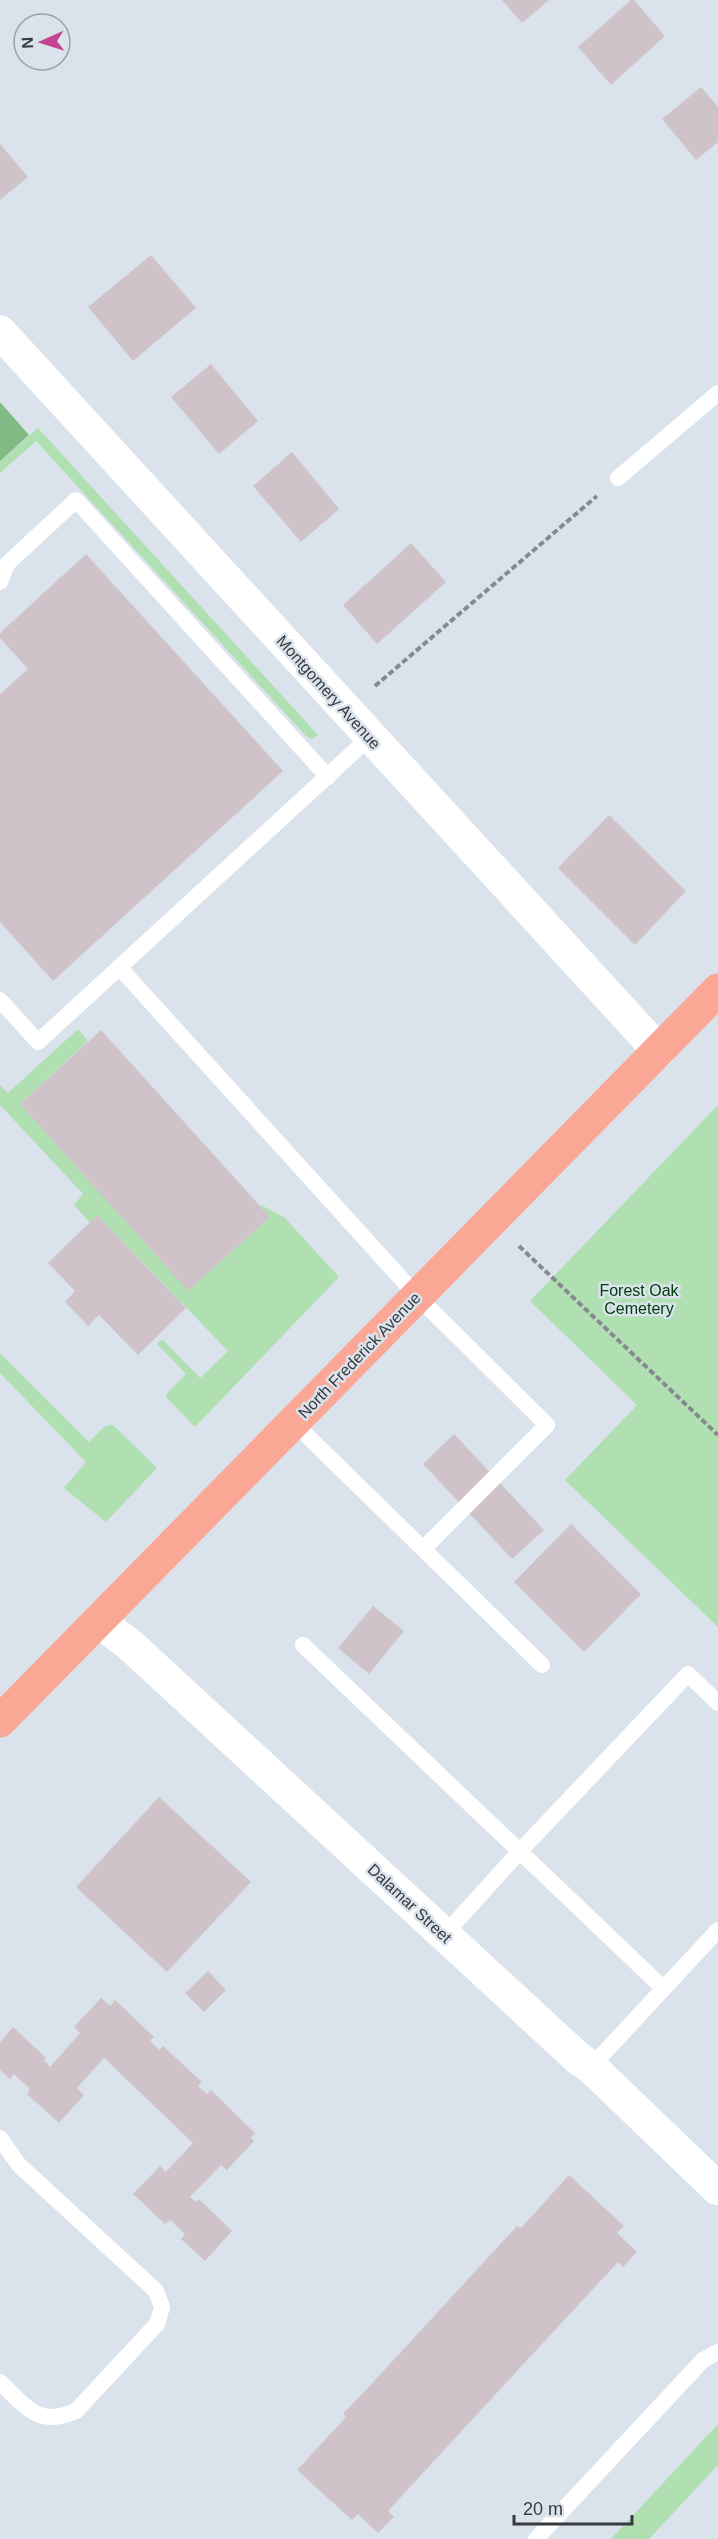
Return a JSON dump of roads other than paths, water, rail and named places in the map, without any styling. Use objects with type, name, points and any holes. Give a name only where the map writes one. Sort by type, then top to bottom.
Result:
[{"type":"main road","name":"North Frederick Avenue","points":[[0,1721],[718,990]]},
{"type":"street","name":"Montgomery Avenue","points":[[0,332],[659,1050]]},
{"type":"street","name":"Dalamar Street","points":[[98,1621],[129,1644],[579,2059],[591,2067],[718,2189]]},
{"type":"lane","points":[[618,478],[718,393]]},
{"type":"lane","points":[[0,582],[7,564],[76,500],[328,777]]},
{"type":"lane","points":[[0,1000],[38,1042],[370,737]]},
{"type":"lane","points":[[119,968],[417,1296],[547,1425],[423,1549]]},
{"type":"lane","points":[[293,1422],[542,1665]]},
{"type":"lane","points":[[303,1645],[663,1988]]},
{"type":"lane","points":[[445,1934],[520,1851],[688,1674],[718,1703]]},
{"type":"lane","points":[[591,2067],[718,1930]]},
{"type":"lane","points":[[0,2138],[19,2165],[156,2291],[162,2307],[157,2324],[76,2411],[52,2418],[40,2416],[29,2410],[0,2382]]},
{"type":"lane","points":[[536,2539],[702,2360],[718,2352]]},
{"type":"park label","name":"Forest Oak Cemetery","points":[[639,1299]]}]
